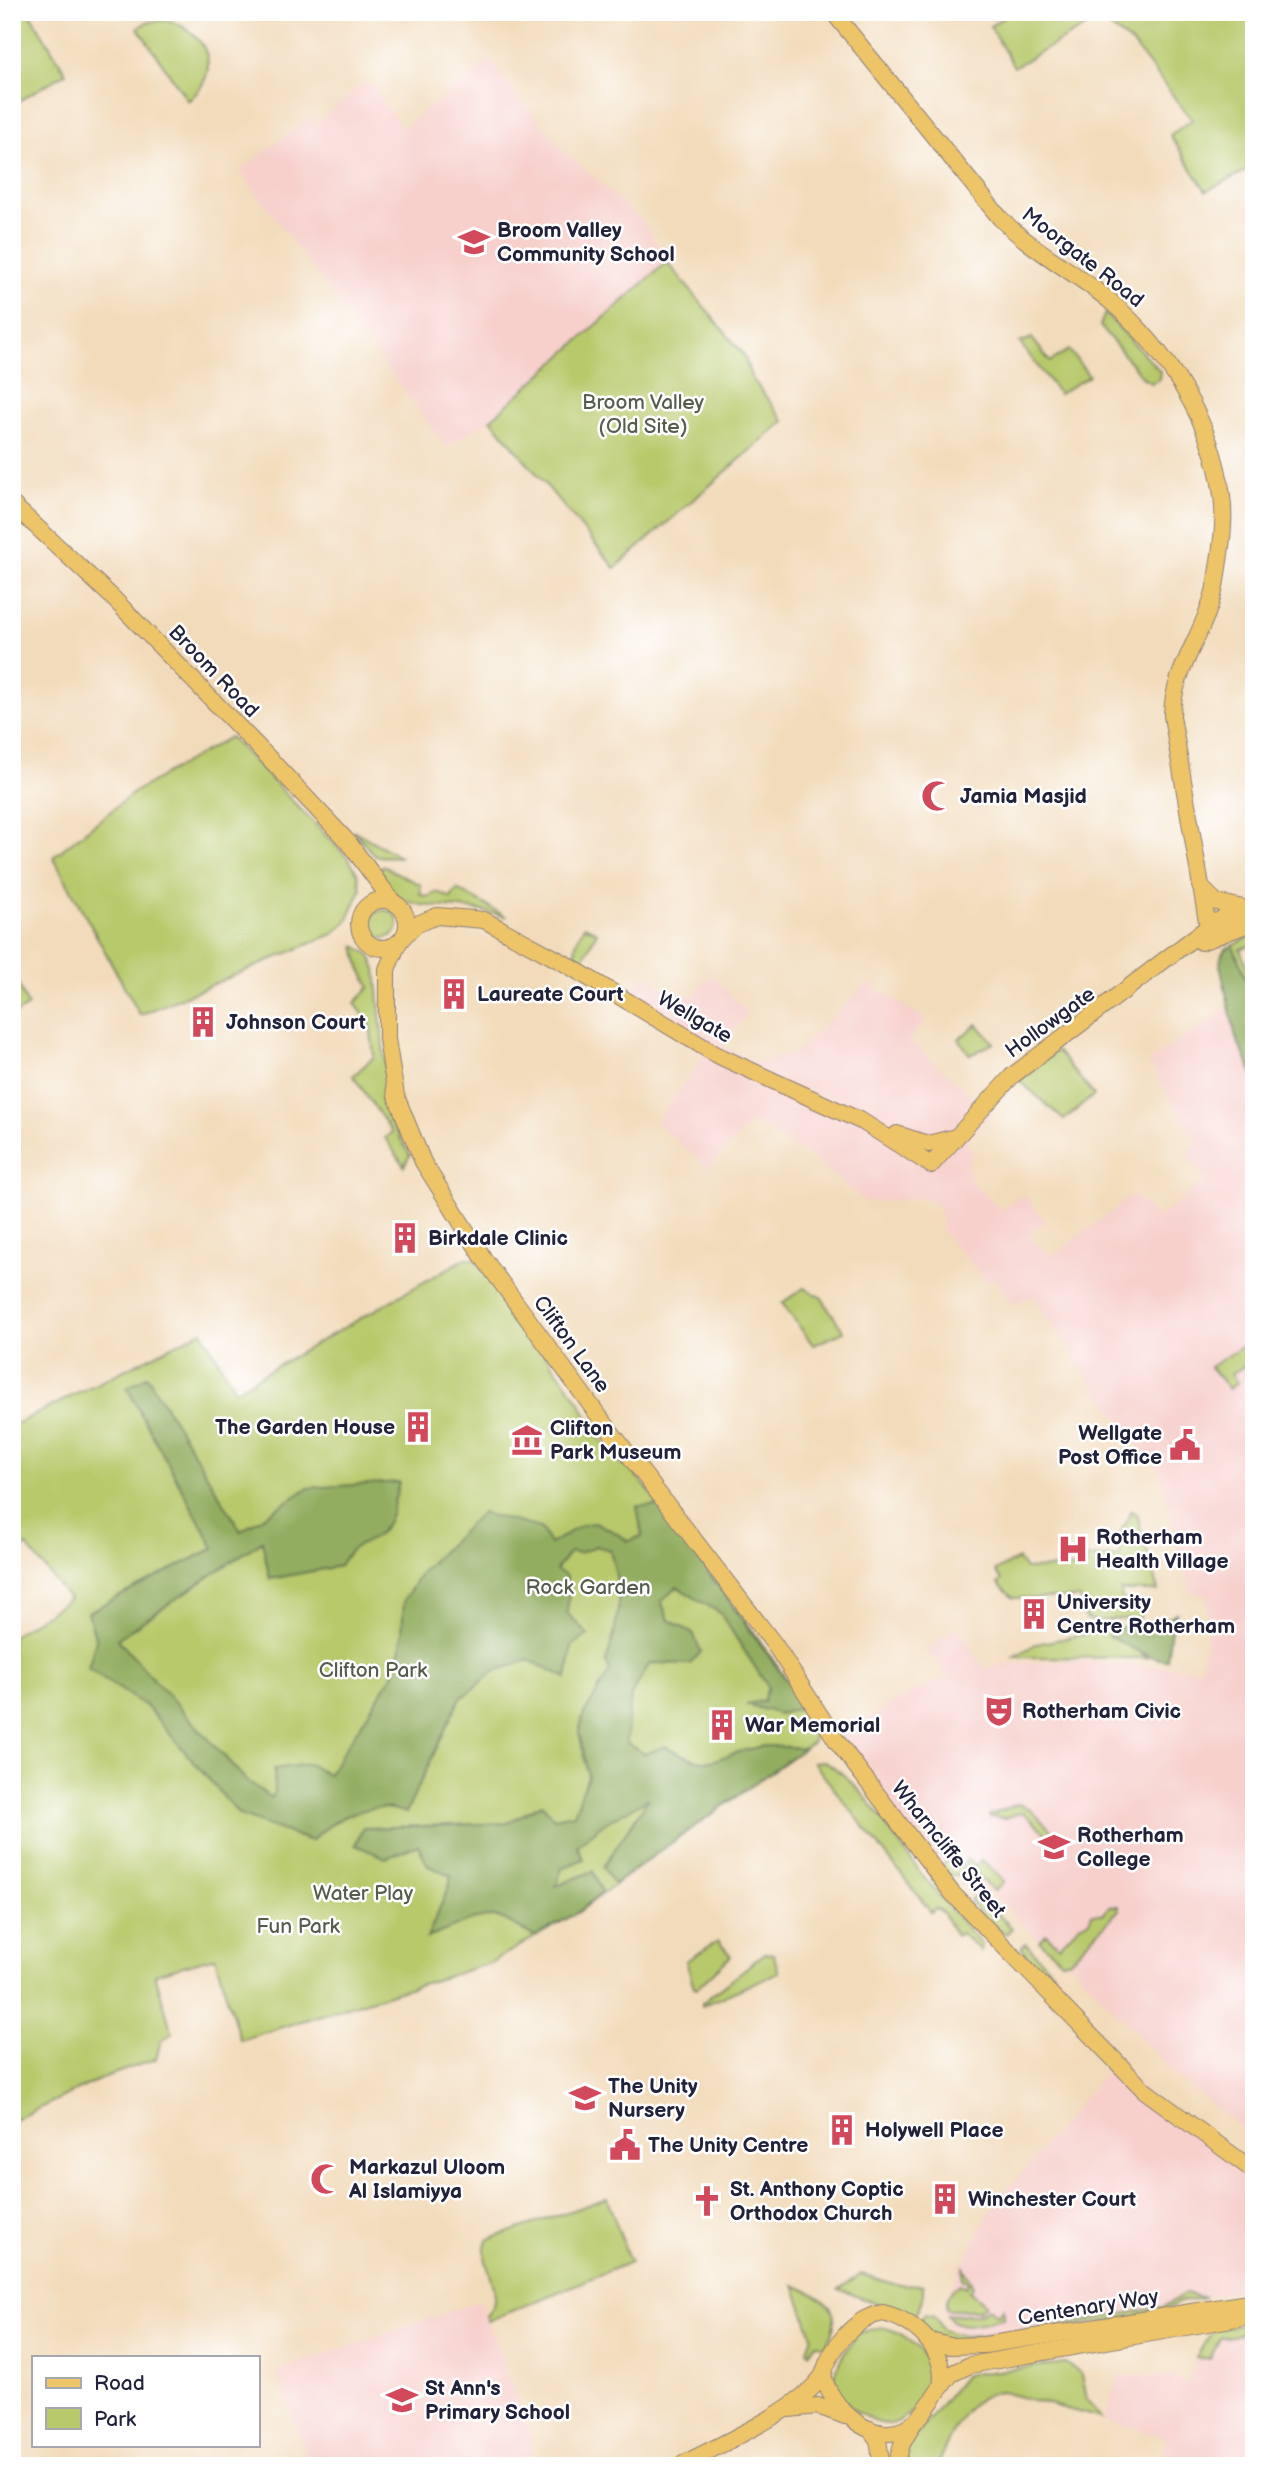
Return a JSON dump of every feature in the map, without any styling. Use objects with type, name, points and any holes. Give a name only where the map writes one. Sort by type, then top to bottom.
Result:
[{"type":"main road","name":"Moorgate Road","points":[[833,12],[1000,218],[1014,232],[1108,300],[1148,337],[1174,372],[1203,429],[1223,498],[1221,540],[1212,602],[1179,677],[1172,702],[1209,933]]},
{"type":"main road","name":"Broom Road","points":[[12,504],[155,640],[348,842],[367,864],[373,878],[397,904]]},
{"type":"main road","points":[[373,878],[366,907],[360,918],[360,931],[387,969]]},
{"type":"main road","points":[[1200,886],[1216,902],[1252,912]]},
{"type":"main road","points":[[366,907],[379,900],[397,904],[407,920],[401,939]]},
{"type":"main road","name":"Wellgate","points":[[397,904],[437,916],[467,917],[503,929],[717,1055],[863,1122],[931,1165]]},
{"type":"main road","name":"Hollowgate","points":[[931,1165],[1012,1076],[1187,946],[1252,912]]},
{"type":"main road","points":[[372,945],[386,947],[401,939],[417,924],[437,916]]},
{"type":"main road","name":"Clifton Lane","points":[[401,939],[387,969],[387,1039],[392,1079],[407,1126],[428,1171],[503,1286],[775,1644],[836,1740]]},
{"type":"main road","points":[[863,1122],[928,1144],[958,1136]]},
{"type":"main road","name":"Wharncliffe Street","points":[[836,1740],[952,1894],[1143,2090],[1218,2145]]},
{"type":"main road","points":[[1218,2145],[1254,2162]]},
{"type":"main road","points":[[1218,2145],[1254,2171]]},
{"type":"main road","name":"Centenary Way","points":[[930,2341],[950,2346],[976,2346],[1219,2308],[1254,2300]]},
{"type":"main road","points":[[680,2466],[780,2411],[813,2389],[838,2346],[859,2320],[883,2313],[898,2318],[930,2341],[940,2365],[941,2386],[913,2424],[902,2444],[896,2466]]},
{"type":"main road","name":"Centenary Way","points":[[941,2386],[951,2374],[970,2365],[1254,2315]]},
{"type":"main road","points":[[823,2375],[828,2394],[851,2417],[870,2429],[890,2433],[913,2424]]},
{"type":"main road","points":[[780,2411],[809,2405],[851,2417]]},
{"type":"main road","points":[[870,2429],[878,2440],[882,2466]]},
{"type":"shaded area","name":"Broom Valley Community School","points":[[489,60],[564,151],[644,222],[667,262],[491,419],[446,447],[240,171],[311,116],[317,123],[361,85],[379,84],[376,93],[403,128]]},
{"type":"shaded area","points":[[646,975],[667,989],[692,996],[712,975],[748,1013],[722,1046],[755,1062],[793,1054],[868,983],[926,1020],[909,1040],[992,1113],[965,1144],[974,1151],[967,1166],[974,1185],[1001,1210],[1024,1194],[1045,1221],[1028,1236],[1053,1256],[1127,1199],[1135,1196],[1158,1218],[1205,1180],[1188,1153],[1197,1144],[1148,1062],[1228,1008],[1236,1038],[1254,1076],[1254,2139],[1179,2078],[1069,1962],[1061,1961],[976,1879],[948,1871],[931,1858],[924,1844],[929,1832],[910,1836],[836,1740],[898,1699],[948,1677],[927,1649],[957,1626],[984,1668],[1010,1663],[1084,1661],[1201,1669],[1207,1630],[1207,1595],[1191,1592],[1159,1471],[1096,1390],[1033,1296],[1011,1305],[996,1279],[988,1282],[942,1231],[939,1207],[927,1198],[866,1202],[806,1154],[752,1122],[708,1168],[656,1123],[709,1047],[625,996]]},
{"type":"shaded area","points":[[1107,2070],[1117,2070],[1239,2165],[1254,2180],[1254,2287],[1026,2331],[964,2336],[950,2328],[942,2306],[988,2213]]},
{"type":"shaded area","name":"St Ann's Primary School","points":[[480,2301],[532,2438],[533,2455],[509,2466],[309,2466],[276,2371]]},
{"type":"shaded area","points":[[1254,2332],[1254,2435],[1242,2466],[1158,2466],[1167,2438],[1104,2420],[1119,2375],[1173,2377],[1187,2382],[1196,2357],[1210,2359],[1220,2338]]},
{"type":"green space","points":[[12,12],[29,12],[66,73],[12,105]]},
{"type":"green space","points":[[1012,12],[1254,12],[1254,167],[1206,191],[1170,135],[1192,120],[1133,44],[1099,19],[1014,67],[990,26]]},
{"type":"green space","points":[[167,20],[193,34],[206,54],[206,78],[188,101],[138,28],[147,22]]},
{"type":"green space","name":"Broom Valley (Old Site)","points":[[667,262],[744,355],[751,377],[784,421],[615,568],[491,419]]},
{"type":"green space","points":[[1105,313],[1160,371],[1159,379],[1152,383],[1144,379],[1100,326]]},
{"type":"green space","points":[[1032,338],[1050,362],[1069,350],[1089,376],[1059,394],[1020,343]]},
{"type":"green space","points":[[230,737],[349,859],[358,874],[361,890],[347,921],[333,934],[140,1015],[53,857],[136,791]]},
{"type":"green space","points":[[353,830],[400,857],[375,856]]},
{"type":"green space","points":[[383,866],[421,885],[420,894],[427,897],[437,892],[451,898],[457,889],[507,917],[479,910],[429,906],[404,900],[394,894],[386,884],[380,870]]},
{"type":"green space","points":[[384,910],[394,914],[398,924],[394,934],[384,938],[374,934],[370,924],[374,914]]},
{"type":"green space","points":[[584,926],[597,932],[582,961],[575,949]]},
{"type":"green space","points":[[1254,934],[1254,944],[1240,949],[1254,985],[1250,989],[1233,946]]},
{"type":"green space","points":[[355,946],[369,954],[376,969],[390,1120],[410,1155],[404,1166],[385,1138],[392,1132],[353,1076],[374,1057],[370,1024],[355,1003],[370,987],[360,968]]},
{"type":"green space","points":[[1233,946],[1254,998],[1254,1076],[1236,1038],[1220,965],[1223,953]]},
{"type":"green space","points":[[12,970],[28,1006],[12,1016]]},
{"type":"green space","points":[[977,1024],[994,1043],[970,1055],[959,1039]]},
{"type":"green space","points":[[1057,1051],[1094,1095],[1064,1120],[1019,1080]]},
{"type":"green space","name":"Clifton Park","points":[[466,1258],[475,1259],[577,1398],[597,1435],[642,1482],[752,1629],[816,1723],[813,1742],[738,1791],[580,1911],[490,1963],[240,2040],[215,1957],[155,1974],[172,2033],[161,2041],[156,2059],[105,2077],[12,2121],[12,1636],[69,1599],[27,1546],[12,1553],[12,1426],[202,1331],[235,1390]]},
{"type":"green space","points":[[804,1288],[821,1297],[844,1332],[813,1345],[782,1303]]},
{"type":"green space","points":[[1250,1342],[1254,1348],[1254,1360],[1231,1374],[1237,1383],[1229,1389],[1210,1367]]},
{"type":"green space","points":[[147,1376],[241,1531],[308,1488],[399,1482],[391,1513],[384,1527],[373,1538],[351,1550],[340,1566],[270,1579],[262,1541],[117,1639],[245,1779],[271,1798],[275,1792],[274,1769],[309,1764],[328,1775],[394,1673],[401,1648],[404,1600],[422,1571],[481,1513],[541,1528],[550,1544],[588,1523],[604,1526],[628,1541],[642,1536],[637,1506],[660,1506],[797,1695],[799,1708],[780,1714],[746,1704],[763,1701],[768,1687],[720,1613],[677,1587],[661,1601],[669,1620],[693,1633],[701,1652],[690,1664],[650,1663],[631,1695],[626,1742],[645,1754],[665,1746],[704,1761],[764,1746],[803,1749],[614,1884],[603,1867],[649,1798],[600,1826],[577,1846],[584,1859],[562,1868],[556,1886],[593,1871],[602,1892],[580,1911],[536,1936],[502,1918],[489,1917],[471,1920],[427,1938],[450,1884],[451,1875],[428,1866],[418,1845],[386,1858],[355,1845],[363,1828],[507,1823],[542,1804],[554,1818],[574,1814],[588,1776],[579,1732],[583,1716],[610,1671],[606,1662],[617,1619],[618,1594],[610,1550],[596,1546],[579,1553],[570,1552],[556,1570],[565,1575],[570,1588],[567,1613],[588,1635],[572,1646],[567,1678],[529,1660],[495,1671],[459,1700],[406,1813],[393,1809],[367,1809],[342,1818],[311,1841],[239,1815],[147,1707],[88,1668],[96,1641],[88,1612],[214,1548],[127,1388]]},
{"type":"green space","points":[[1131,1511],[1137,1514],[1158,1591],[1121,1591],[1122,1599],[1143,1606],[1140,1618],[1091,1621],[1085,1618],[1080,1598],[1013,1598],[998,1584],[1002,1580],[995,1571],[1018,1559],[1025,1569],[1086,1567],[1086,1558],[1120,1557],[1120,1534]]},
{"type":"green space","points":[[1177,1612],[1172,1621],[1167,1660],[1137,1651],[1109,1636],[1107,1630],[1165,1620]]},
{"type":"green space","points":[[1107,1630],[1109,1636],[1137,1649],[1147,1658],[1014,1657],[1036,1644]]},
{"type":"green space","points":[[824,1761],[852,1783],[878,1813],[922,1875],[982,1945],[981,1951],[961,1933],[956,1936],[944,1914],[936,1908],[931,1912],[813,1762]]},
{"type":"green space","points":[[1018,1804],[1029,1808],[1064,1843],[1060,1847],[1023,1812],[1004,1818],[988,1816]]},
{"type":"green space","points":[[955,1859],[974,1879],[949,1875],[941,1868],[946,1861]]},
{"type":"green space","points":[[967,1859],[975,1866],[982,1860],[1004,1881],[994,1891],[964,1863]]},
{"type":"green space","points":[[976,1894],[1012,1928],[1006,1934],[983,1917],[970,1900]]},
{"type":"green space","points":[[1109,1906],[1118,1906],[1119,1910],[1069,1961],[1061,1961],[1040,1941],[1046,1934],[1059,1946],[1079,1925],[1089,1921],[1092,1914],[1104,1914]]},
{"type":"green space","points":[[718,1941],[731,1956],[697,1988],[694,1987],[686,1961]]},
{"type":"green space","points":[[1025,1943],[1053,1972],[1051,1978],[1042,1974],[1021,1948]]},
{"type":"green space","points":[[765,1953],[773,1954],[779,1972],[702,2006],[702,2003]]},
{"type":"green space","points":[[607,2198],[630,2262],[488,2321],[486,2316],[495,2297],[486,2259],[487,2240]]},
{"type":"green space","points":[[963,2267],[973,2286],[969,2291],[986,2305],[978,2310],[947,2310],[948,2295],[960,2284],[966,2287],[968,2282],[962,2279]]},
{"type":"green space","points":[[861,2274],[894,2284],[923,2285],[923,2298],[913,2319],[839,2289]]},
{"type":"green space","points":[[794,2285],[823,2300],[830,2306],[833,2314],[832,2333],[825,2346],[816,2343],[809,2353],[807,2349],[812,2336]]},
{"type":"green space","points":[[1185,2293],[1205,2298],[1179,2302],[1159,2314],[959,2342],[942,2340],[918,2325],[924,2314],[934,2316],[943,2330],[964,2336],[1026,2331],[1163,2307]]},
{"type":"green space","points":[[989,2308],[997,2315],[1003,2309],[1003,2318],[965,2325],[947,2315],[978,2314]]},
{"type":"green space","points":[[1254,2322],[1254,2332],[1220,2338],[1210,2359],[1196,2357],[1213,2330]]},
{"type":"green space","points":[[882,2327],[902,2335],[914,2344],[924,2356],[928,2371],[924,2390],[913,2409],[898,2422],[889,2424],[877,2422],[847,2404],[839,2394],[835,2375],[843,2355],[859,2333]]},
{"type":"green space","points":[[1065,2363],[1082,2374],[1087,2400],[1101,2418],[1002,2392],[989,2394],[977,2400],[960,2418],[936,2466],[902,2466],[906,2448],[965,2375]]},
{"type":"place","name":"Broom Valley Community School","points":[[474,242]]},
{"type":"place","name":"Jamia Masjid","points":[[937,796]]},
{"type":"place","name":"Laureate Court","points":[[454,994]]},
{"type":"place","name":"Johnson Court","points":[[203,1022]]},
{"type":"place","name":"Birkdale Clinic","points":[[405,1238]]},
{"type":"place","name":"The Garden House","points":[[418,1427]]},
{"type":"place","name":"Clifton Park Museum","points":[[527,1440]]},
{"type":"place","name":"Wellgate Post Office","points":[[1185,1445]]},
{"type":"place","name":"Rotherham Health Village","points":[[1073,1549]]},
{"type":"place","name":"University Centre Rotherham","points":[[1034,1614]]},
{"type":"place","name":"Rotherham Civic","points":[[999,1711]]},
{"type":"place","name":"War Memorial","points":[[722,1725]]},
{"type":"place","name":"Rotherham College","points":[[1054,1847]]},
{"type":"place","name":"The Unity Nursery","points":[[585,2098]]},
{"type":"place","name":"Holywell Place","points":[[842,2130]]},
{"type":"place","name":"The Unity Centre","points":[[625,2145]]},
{"type":"place","name":"Markazul Uloom Al Islamiyya","points":[[326,2179]]},
{"type":"place","name":"Winchester Court","points":[[945,2199]]},
{"type":"place","name":"St. Anthony Coptic Orthodox Church","points":[[707,2201]]},
{"type":"place","name":"St Ann's Primary School","points":[[402,2400]]},
{"type":"park label","name":"Rock Garden","points":[[588,1587]]},
{"type":"park label","name":"Water Play","points":[[363,1893]]},
{"type":"park label","name":"Fun Park","points":[[298,1926]]}]
